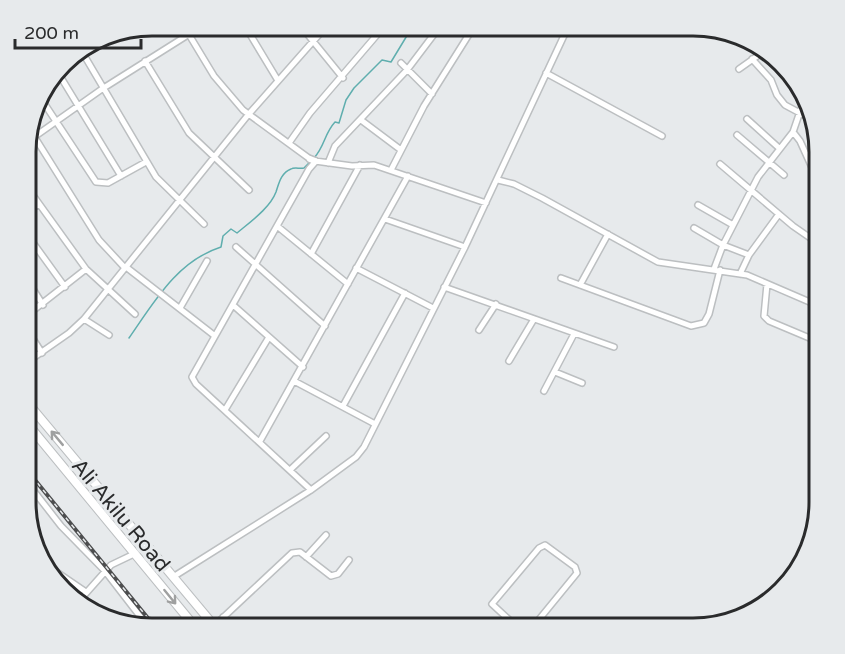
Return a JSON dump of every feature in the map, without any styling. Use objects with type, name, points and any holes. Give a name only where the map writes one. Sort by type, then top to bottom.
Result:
[{"type":"main road","name":"Ali Akilu Road","points":[[36,413],[207,618]]},
{"type":"main road","name":"Ali Akilu Road","points":[[36,434],[188,618]]},
{"type":"main road","points":[[83,492],[95,483]]},
{"type":"street","points":[[37,135],[102,89],[184,36]]},
{"type":"street","points":[[192,36],[222,87],[248,115],[314,160],[328,163],[374,165],[486,203]]},
{"type":"street","points":[[251,36],[278,79]]},
{"type":"street","points":[[308,36],[343,78]]},
{"type":"street","points":[[36,357],[84,319],[248,115],[318,36]]},
{"type":"street","points":[[289,143],[310,113],[343,78],[376,36]]},
{"type":"street","points":[[328,163],[335,146],[407,70],[433,36]]},
{"type":"street","points":[[391,170],[432,94],[468,36]]},
{"type":"street","points":[[173,577],[311,490],[356,457],[465,247],[564,36]]},
{"type":"street","points":[[738,69],[757,56]]},
{"type":"street","points":[[85,58],[156,177],[204,224]]},
{"type":"street","points":[[561,278],[691,326],[704,323],[709,314],[723,244],[750,191],[779,148],[793,132],[801,113],[785,105],[777,95],[771,80],[752,59]]},
{"type":"street","points":[[145,61],[189,133],[249,190]]},
{"type":"street","points":[[401,63],[432,94]]},
{"type":"street","points":[[546,73],[662,136]]},
{"type":"street","points":[[62,80],[121,176]]},
{"type":"street","points":[[46,106],[92,178],[101,184],[146,162]]},
{"type":"street","points":[[747,119],[779,148]]},
{"type":"street","points":[[361,120],[401,150]]},
{"type":"street","points":[[793,132],[809,161]]},
{"type":"street","points":[[737,135],[768,164],[784,175]]},
{"type":"street","points":[[37,140],[99,240],[126,267],[215,336]]},
{"type":"street","points":[[311,490],[196,384],[192,377],[314,160]]},
{"type":"street","points":[[720,164],[750,191],[809,236]]},
{"type":"street","points":[[311,254],[360,165]]},
{"type":"street","points":[[260,441],[408,176]]},
{"type":"street","points":[[498,180],[514,184],[542,198],[658,262],[740,274],[809,302]]},
{"type":"street","points":[[36,201],[86,269],[107,291],[135,314]]},
{"type":"street","points":[[698,205],[733,225]]},
{"type":"street","points":[[740,274],[749,255],[779,214]]},
{"type":"street","points":[[385,219],[465,247]]},
{"type":"street","points":[[278,226],[348,284]]},
{"type":"street","points":[[694,228],[749,255]]},
{"type":"street","points":[[580,285],[608,234]]},
{"type":"street","points":[[36,247],[66,287]]},
{"type":"street","points":[[236,247],[325,326]]},
{"type":"street","points":[[180,308],[207,261]]},
{"type":"street","points":[[356,267],[433,308]]},
{"type":"street","points":[[36,310],[86,269]]},
{"type":"street","points":[[767,284],[764,316],[769,321],[809,338]]},
{"type":"street","points":[[444,287],[614,347]]},
{"type":"street","points":[[343,406],[405,293]]},
{"type":"street","points":[[36,294],[43,305]]},
{"type":"street","points":[[479,330],[496,304]]},
{"type":"street","points":[[232,305],[303,367]]},
{"type":"street","points":[[84,319],[109,335]]},
{"type":"street","points":[[509,361],[534,319]]},
{"type":"street","points":[[544,391],[574,334]]},
{"type":"street","points":[[225,410],[268,337]]},
{"type":"street","points":[[36,344],[42,353]]},
{"type":"street","points":[[555,372],[582,382]]},
{"type":"street","points":[[294,381],[375,424]]},
{"type":"street","points":[[290,470],[326,436]]},
{"type":"street","points":[[36,494],[61,526],[105,571],[141,617]]},
{"type":"street","points":[[306,557],[326,535]]},
{"type":"street","points":[[507,618],[492,604],[539,548],[545,545],[575,567],[578,573],[540,618]]},
{"type":"street","points":[[223,617],[292,553],[300,552],[331,576],[338,574],[349,560]]},
{"type":"street","points":[[84,595],[120,558],[134,554]]},
{"type":"street","points":[[64,577],[86,592]]},
{"type":"waterway","points":[[314,158],[331,126],[335,122],[339,123],[346,100],[354,88],[382,60],[391,62],[407,36]]},
{"type":"waterway","points":[[129,338],[157,297],[179,272],[205,253],[221,247],[223,236],[231,229],[237,233],[269,204],[285,173],[292,168],[304,168],[311,161]]},
{"type":"railway","points":[[36,481],[148,618]]}]
